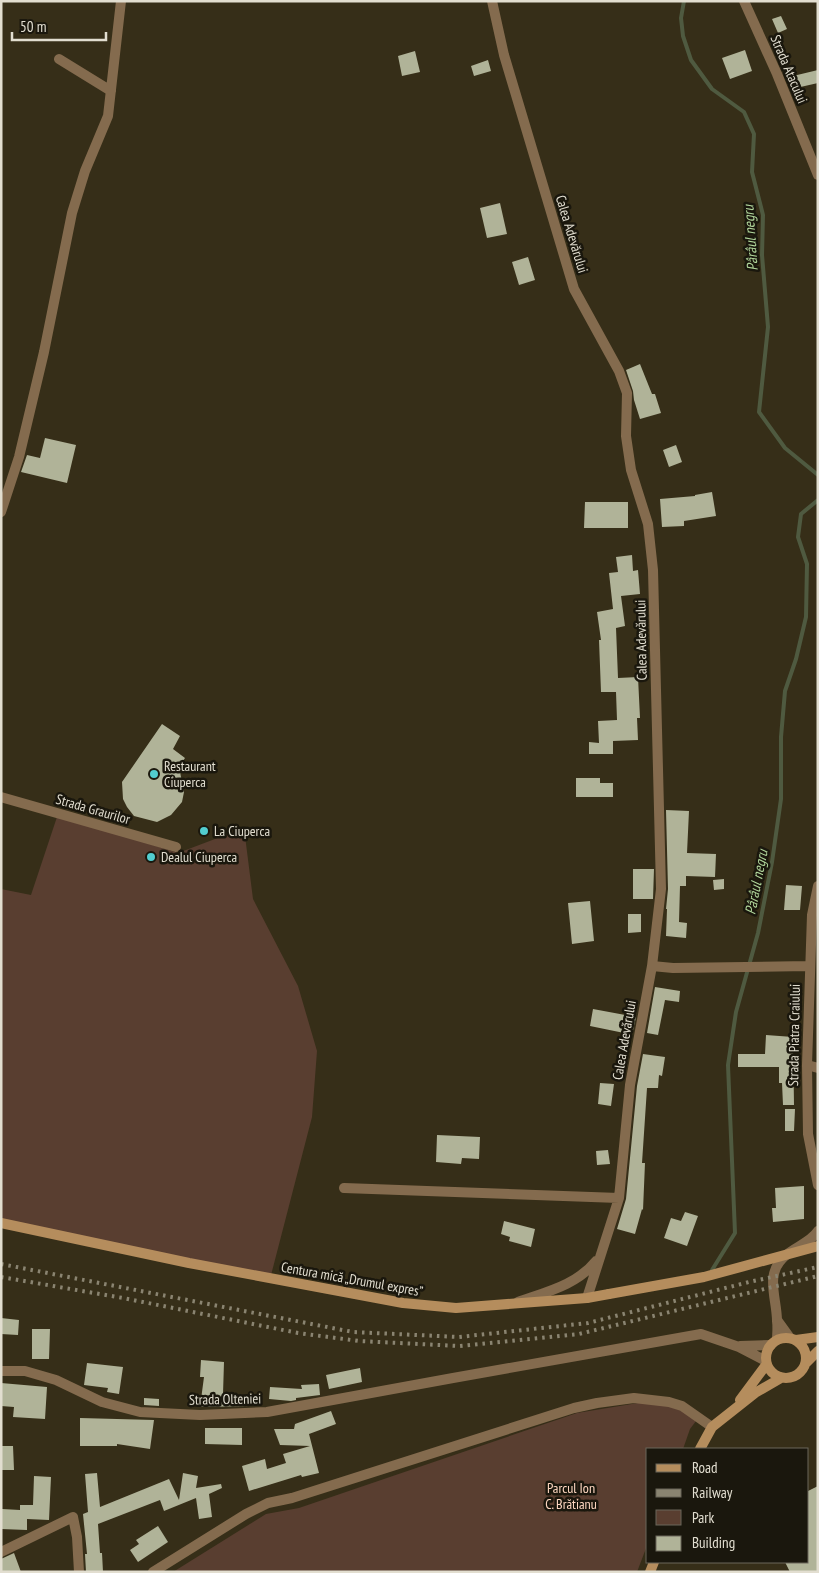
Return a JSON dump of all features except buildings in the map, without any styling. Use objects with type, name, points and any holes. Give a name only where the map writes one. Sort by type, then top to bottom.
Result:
[{"type":"main road","name":"Centura mică „Drumul expres”","points":[[1,1224],[189,1264],[403,1304],[456,1308],[587,1298],[704,1277],[818,1246]]},
{"type":"main road","points":[[734,1409],[766,1363],[768,1350],[774,1343],[818,1337]]},
{"type":"main road","points":[[793,1339],[805,1350],[806,1363]]},
{"type":"main road","points":[[766,1363],[776,1376],[788,1379],[800,1374],[806,1363],[818,1351]]},
{"type":"main road","points":[[701,1448],[712,1427],[755,1394],[782,1378]]},
{"type":"street","points":[[1,512],[19,457],[42,362],[72,213],[85,171],[108,116],[121,1]]},
{"type":"street","name":"Calea Adevărului","points":[[492,1],[504,55],[574,289],[619,371],[627,393],[626,436],[631,470],[648,524],[653,570],[661,889],[652,966],[630,1085],[619,1198],[587,1298]]},
{"type":"street","name":"Strada Atacului","points":[[744,1],[818,175]]},
{"type":"street","points":[[59,59],[111,91]]},
{"type":"street","name":"Strada Graurilor","points":[[1,797],[176,847]]},
{"type":"street","name":"Strada Piatra Craiului","points":[[818,886],[812,915],[807,1065],[808,1134],[818,1185]]},
{"type":"street","points":[[652,966],[673,968],[809,966]]},
{"type":"street","points":[[807,1065],[818,1068]]},
{"type":"street","points":[[344,1188],[619,1198]]},
{"type":"street","points":[[739,1346],[774,1343],[778,1320],[773,1296],[774,1269],[778,1262],[794,1248],[814,1237],[818,1231]]},
{"type":"street","points":[[518,1302],[570,1283],[588,1270],[601,1254]]},
{"type":"street","points":[[778,1320],[793,1339]]},
{"type":"street","name":"Strada Olteniei","points":[[1,1371],[25,1371],[56,1380],[102,1402],[140,1412],[200,1415],[267,1412],[701,1334],[739,1346]]},
{"type":"street","points":[[739,1346],[766,1363]]},
{"type":"street","points":[[153,1572],[246,1514],[268,1503],[292,1498],[574,1408],[634,1398],[669,1402],[682,1406],[712,1427]]},
{"type":"street","points":[[1,1552],[73,1517],[77,1537],[79,1572]]},
{"type":"green space","points":[[58,814],[178,853],[244,828],[253,899],[298,986],[317,1051],[312,1117],[270,1279],[1,1223],[1,889],[31,895]]},
{"type":"green space","name":"Parcul Ion C. Brătianu","points":[[650,1401],[682,1410],[696,1421],[690,1429],[683,1448],[646,1448],[646,1548],[637,1572],[173,1572],[266,1514],[299,1508],[577,1413]]},
{"type":"waterway","name":"Pârâul negru","points":[[684,1],[681,18],[683,36],[691,60],[712,89],[744,112],[754,134],[752,172],[763,215],[762,255],[768,327],[759,412],[785,448],[818,475]]},
{"type":"waterway","name":"Pârâul negru","points":[[712,1270],[735,1233],[728,1065],[736,1012],[758,933],[772,862],[781,799],[781,737],[785,691],[796,659],[806,617],[807,564],[798,537],[801,514],[818,500]]},
{"type":"railway","points":[[1,1264],[353,1332],[459,1337],[588,1323],[749,1282],[818,1267]]},
{"type":"railway","points":[[1,1277],[123,1298],[298,1333],[359,1341],[459,1346],[579,1334],[818,1276]]},
{"type":"place","name":"Restaurant Ciuperca","points":[[154,774]]},
{"type":"place","name":"La Ciuperca","points":[[204,831]]},
{"type":"place","name":"Dealul Ciuperca","points":[[151,857]]}]
